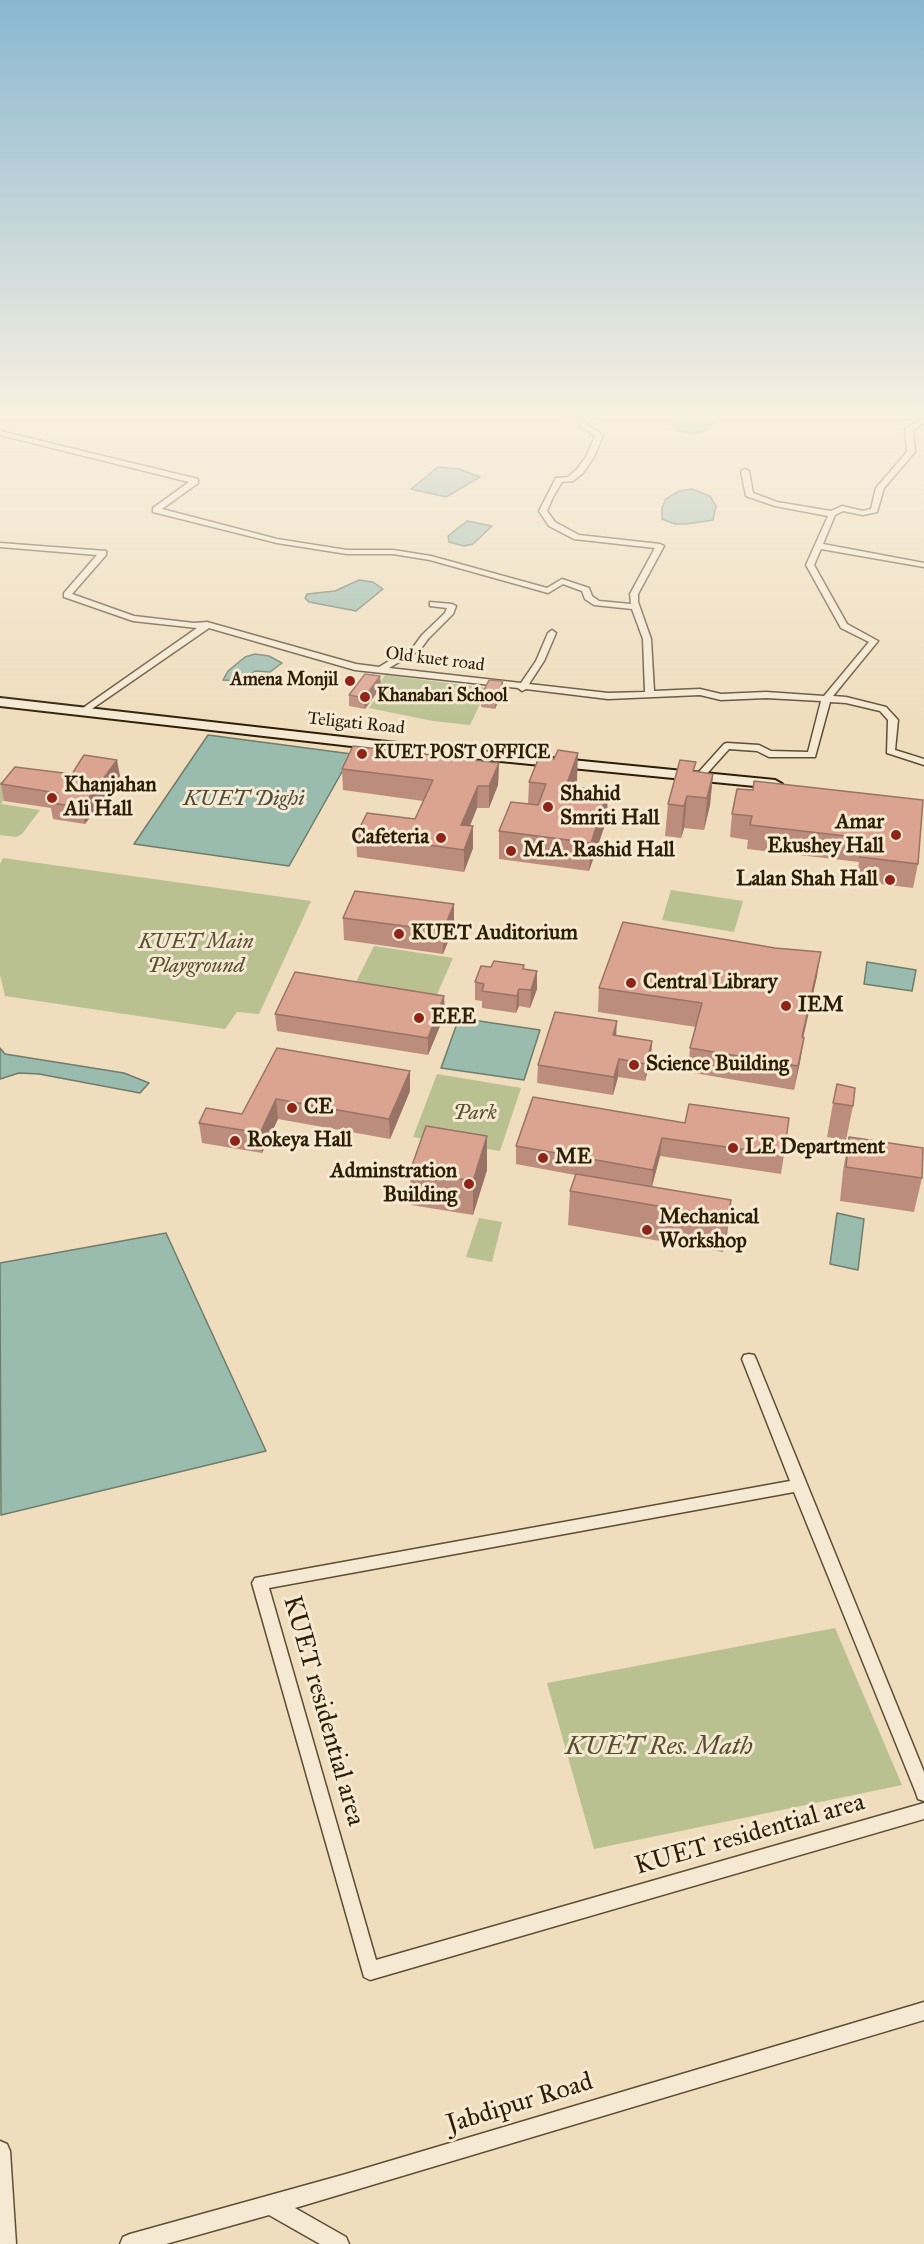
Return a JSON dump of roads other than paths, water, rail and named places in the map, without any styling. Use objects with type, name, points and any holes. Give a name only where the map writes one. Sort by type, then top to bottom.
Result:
[{"type":"main road","name":"Teligati Road","points":[[0,702],[378,745],[793,786]]},
{"type":"street","points":[[186,518],[277,541],[347,552],[393,552],[431,558],[548,591],[562,581],[586,590],[588,597],[597,603],[636,607]]},
{"type":"street","points":[[548,518],[552,524],[577,537],[660,546],[634,594],[647,639],[650,694]]},
{"type":"street","points":[[700,776],[727,746],[759,748],[769,754],[813,755],[825,699],[874,641],[844,626],[810,565],[830,518]]},
{"type":"street","name":"Old kuet road","points":[[0,544],[103,553],[67,595],[133,618],[207,626],[355,667],[522,688],[608,696],[700,692],[721,697],[766,695],[846,700],[883,709],[892,720],[890,751],[924,762]]},
{"type":"street","points":[[819,546],[924,565]]},
{"type":"street","points":[[380,670],[417,648],[424,637],[449,614],[452,606],[433,604]]},
{"type":"street","points":[[83,712],[207,626]]},
{"type":"street","points":[[522,688],[540,661],[552,633]]},
{"type":"street","points":[[749,1359],[924,1793]]},
{"type":"street","name":"KUET residential area","points":[[799,1485],[260,1583],[370,1971],[924,1811]]},
{"type":"street","name":"Jabdipur Road","points":[[130,2244],[271,2205],[924,2011]]},
{"type":"street","points":[[0,2151],[6,2244]]},
{"type":"street","points":[[271,2205],[339,2244]]},
{"type":"water","points":[[713,518],[713,520],[687,524],[675,524],[662,519]]},
{"type":"water","points":[[467,521],[492,526],[473,544],[464,546],[449,542],[448,536]]},
{"type":"water","points":[[359,580],[373,582],[383,589],[356,611],[309,602],[305,598],[307,594],[335,591]]},
{"type":"water","points":[[255,654],[269,656],[282,663],[270,672],[255,671],[240,681],[223,680],[228,671],[245,657]]},
{"type":"water","name":"KUET Dighi","points":[[208,735],[352,754],[289,866],[134,844]]},
{"type":"water","points":[[867,962],[916,970],[912,991],[864,984]]},
{"type":"water","points":[[459,1018],[540,1030],[524,1080],[441,1068]]},
{"type":"water","points":[[0,1048],[5,1054],[124,1073],[149,1083],[140,1093],[39,1074],[19,1073],[0,1079]]},
{"type":"water","points":[[837,1213],[864,1219],[858,1270],[830,1264]]},
{"type":"water","points":[[166,1233],[266,1451],[1,1515],[0,1263]]},
{"type":"place","name":"Amena Monjil","points":[[350,681]]},
{"type":"place","name":"Khanabari School","points":[[365,697]]},
{"type":"place","name":"KUET POST OFFICE","points":[[362,754]]},
{"type":"place","name":"Khanjahan Ali Hall","points":[[52,798]]},
{"type":"place","name":"Shahid Smriti Hall","points":[[548,807]]},
{"type":"place","name":"Amar Ekushey Hall","points":[[896,835]]},
{"type":"place","name":"Cafeteria","points":[[441,838]]},
{"type":"place","name":"M.A. Rashid Hall","points":[[511,851]]},
{"type":"place","name":"Lalan Shah Hall","points":[[890,880]]},
{"type":"place","name":"KUET Auditorium","points":[[399,934]]},
{"type":"place","name":"Central Library","points":[[631,983]]},
{"type":"place","name":"IEM","points":[[786,1006]]},
{"type":"place","name":"EEE","points":[[419,1018]]},
{"type":"place","name":"Science Building","points":[[634,1065]]},
{"type":"place","name":"CE","points":[[292,1108]]},
{"type":"place","name":"Rokeya Hall","points":[[235,1141]]},
{"type":"place","name":"LE Department","points":[[733,1148]]},
{"type":"place","name":"ME","points":[[543,1158]]},
{"type":"place","name":"Adminstration Building","points":[[469,1184]]},
{"type":"place","name":"Mechanical Workshop","points":[[647,1230]]},
{"type":"park label","name":"KUET Main Playground","points":[[196,955]]},
{"type":"park label","name":"Park","points":[[475,1114]]},
{"type":"park label","name":"KUET Res. Math","points":[[659,1748]]}]
